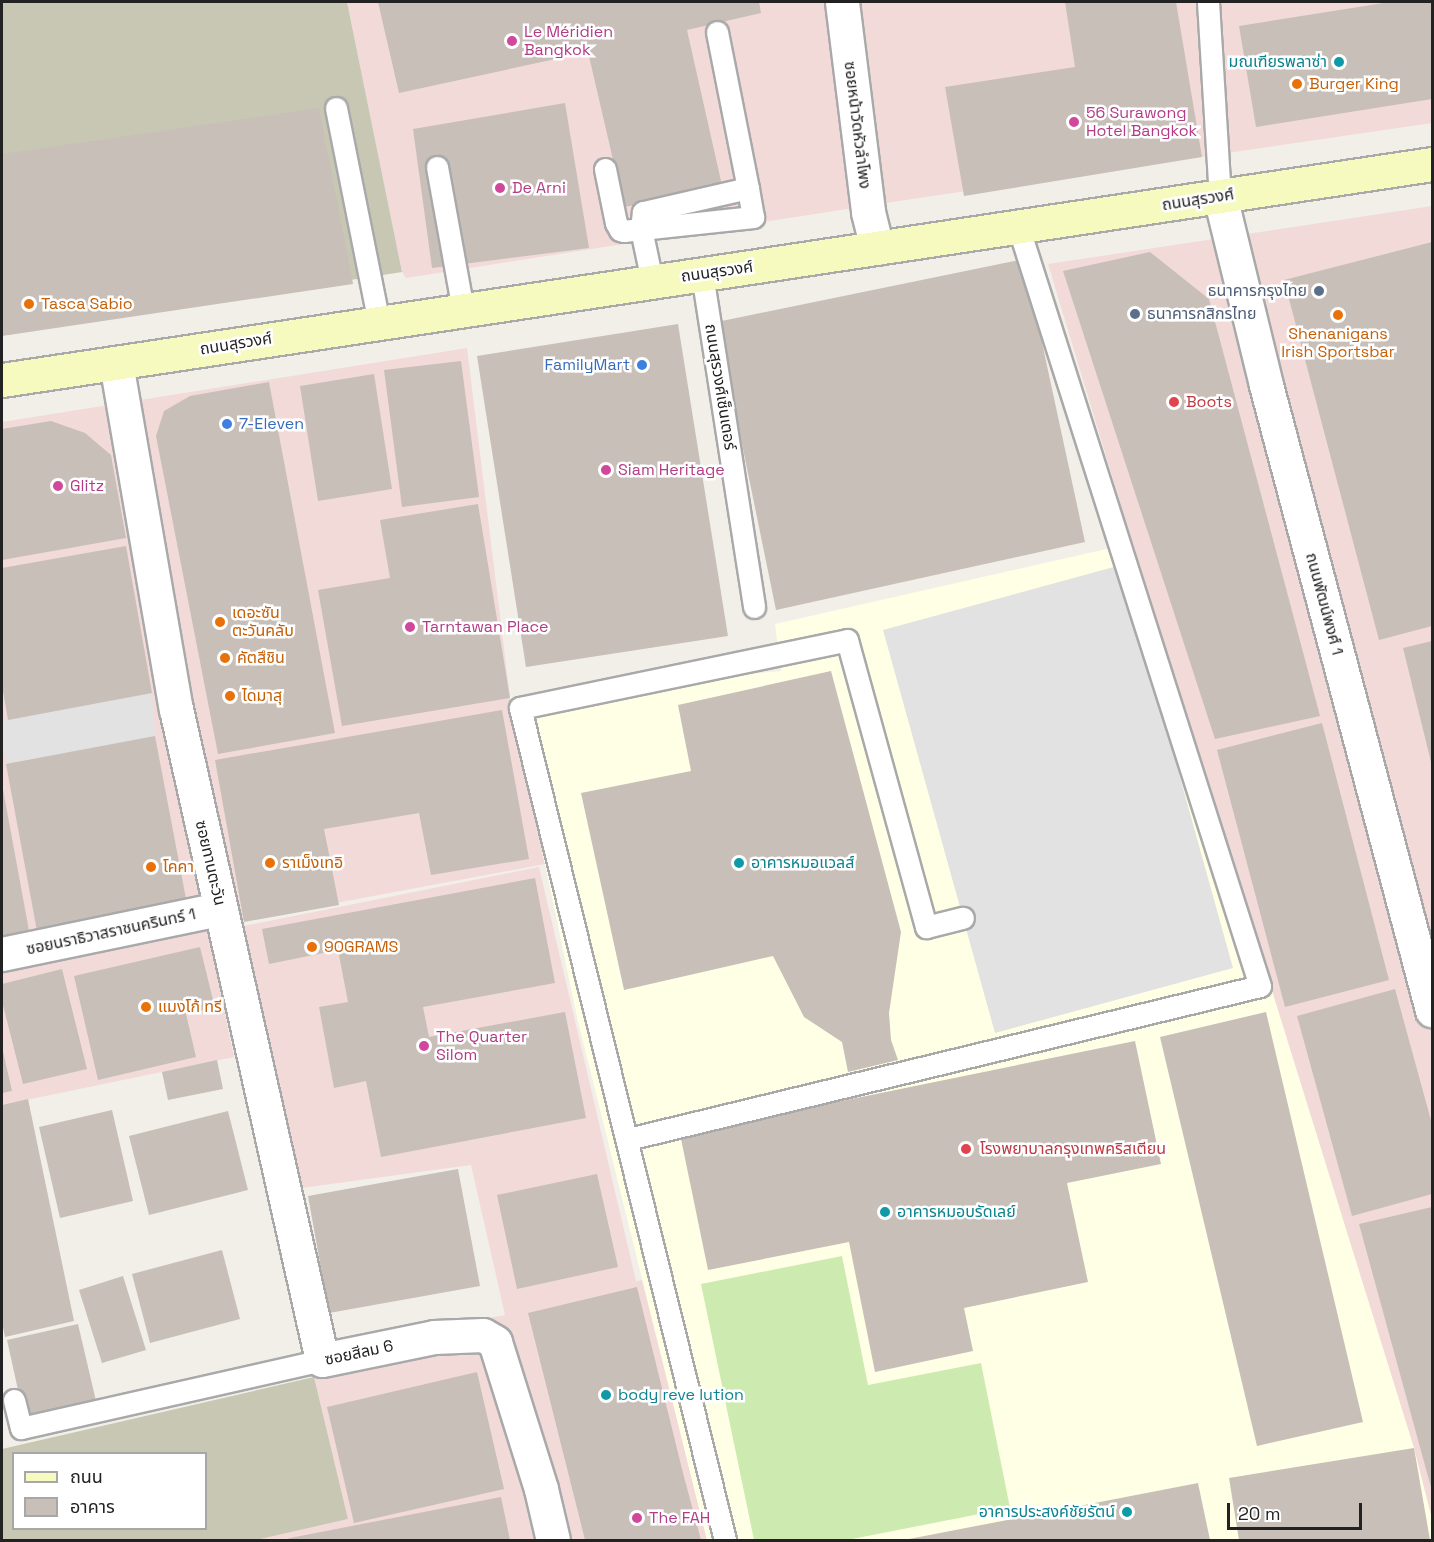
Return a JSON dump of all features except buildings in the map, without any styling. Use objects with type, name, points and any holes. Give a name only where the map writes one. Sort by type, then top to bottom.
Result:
[{"type":"main road","name":"ถนนสุรวงศ์","points":[[2,380],[1432,164]]},
{"type":"street","name":"ซอยหน้าวัดหัวลำโพง","points":[[842,2],[868,212],[877,248]]},
{"type":"street","name":"ถนนพัฒน์พงศ์ 1","points":[[1220,196],[1266,385],[1423,938],[1432,1010]]},
{"type":"street","name":"ซอยทานตะวัน","points":[[116,363],[176,709],[322,1360]]},
{"type":"street","name":"ซอยนราธิวาสราชนครินทร์ 1","points":[[2,954],[220,909]]},
{"type":"street","name":"ซอยสีลม 6","points":[[322,1360],[434,1337],[483,1335],[495,1342],[541,1489],[553,1540]]},
{"type":"lane","points":[[1208,2],[1220,196]]},
{"type":"lane","points":[[605,169],[620,230],[753,217],[717,32]]},
{"type":"lane","points":[[336,108],[379,323]]},
{"type":"lane","points":[[437,167],[463,310]]},
{"type":"lane","points":[[652,281],[641,229],[643,212],[748,188]]},
{"type":"lane","points":[[628,1139],[1260,986],[1211,859],[1018,226]]},
{"type":"lane","name":"ถนนสุรวงศ์เซ็นเตอร์","points":[[702,274],[754,607]]},
{"type":"lane","points":[[724,1540],[628,1139],[520,708],[847,639],[926,927],[963,918]]},
{"type":"lane","name":"ซอยสีลม 6","points":[[14,1400],[21,1428],[322,1360]]},
{"type":"shaded area","points":[[2,2],[347,2],[402,272],[2,334]]},
{"type":"shaded area","points":[[347,2],[1432,2],[1432,123],[892,202],[406,278],[402,272]]},
{"type":"shaded area","points":[[1432,206],[1432,1534],[1048,264]]},
{"type":"shaded area","points":[[467,348],[510,697],[545,864],[207,927],[234,1057],[2,1105],[2,422]]},
{"type":"shaded area","name":"โรงพยาบาลกรุงเทพคริสเตียน","points":[[1133,543],[1414,1448],[1432,1519],[1432,1540],[707,1540],[577,1017],[510,697],[781,671],[775,624]]},
{"type":"shaded area","points":[[1121,565],[1233,968],[995,1033],[883,630]]},
{"type":"shaded area","points":[[152,693],[155,736],[6,764],[2,742],[2,720]]},
{"type":"shaded area","points":[[539,867],[636,1281],[629,1283],[642,1280],[707,1540],[256,1540],[348,1519],[314,1377],[329,1347],[505,1315],[471,1165],[294,1189],[244,926]]},
{"type":"shaded area","points":[[314,1377],[348,1519],[256,1540],[2,1540],[2,1449]]},
{"type":"green space","points":[[842,1256],[868,1385],[981,1363],[1010,1508],[847,1540],[754,1540],[701,1284]]},
{"type":"place","name":"Le Méridien Bangkok","points":[[512,41]]},
{"type":"place","name":"มณเฑียรพลาซ่า","points":[[1339,62]]},
{"type":"place","name":"Burger King","points":[[1297,84]]},
{"type":"place","name":"56 Surawong Hotel Bangkok","points":[[1074,122]]},
{"type":"place","name":"De Arni","points":[[500,188]]},
{"type":"place","name":"ธนาคารกรุงไทย","points":[[1319,291]]},
{"type":"place","name":"Tasca Sabio","points":[[29,304]]},
{"type":"place","name":"ธนาคารกสิกรไทย","points":[[1135,314]]},
{"type":"place","name":"Shenanigans Irish Sportsbar","points":[[1338,315]]},
{"type":"place","name":"FamilyMart","points":[[642,365]]},
{"type":"place","name":"Boots","points":[[1174,402]]},
{"type":"place","name":"7-Eleven","points":[[227,424]]},
{"type":"place","name":"Siam Heritage","points":[[606,470]]},
{"type":"place","name":"Glitz","points":[[58,486]]},
{"type":"place","name":"เดอะซัน ตะวันคลับ","points":[[220,622]]},
{"type":"place","name":"Tarntawan Place","points":[[410,627]]},
{"type":"place","name":"คัตสึชิน","points":[[225,658]]},
{"type":"place","name":"ไดมาสุ","points":[[230,696]]},
{"type":"place","name":"ราเม็งเทอิ","points":[[270,863]]},
{"type":"place","name":"อาคารหมอแวลส์","points":[[739,863]]},
{"type":"place","name":"โคคา","points":[[151,867]]},
{"type":"place","name":"90GRAMS","points":[[312,947]]},
{"type":"place","name":"แมงโก้ ทรี","points":[[146,1007]]},
{"type":"place","name":"The Quarter Silom","points":[[424,1046]]},
{"type":"place","name":"โรงพยาบาลกรุงเทพคริสเตียน","points":[[966,1149]]},
{"type":"place","name":"อาคารหมอบรัดเลย์","points":[[885,1212]]},
{"type":"place","name":"body reve lution","points":[[606,1395]]},
{"type":"place","name":"อาคารประสงค์ชัยรัตน์","points":[[1127,1512]]},
{"type":"place","name":"The FAH","points":[[637,1518]]}]
